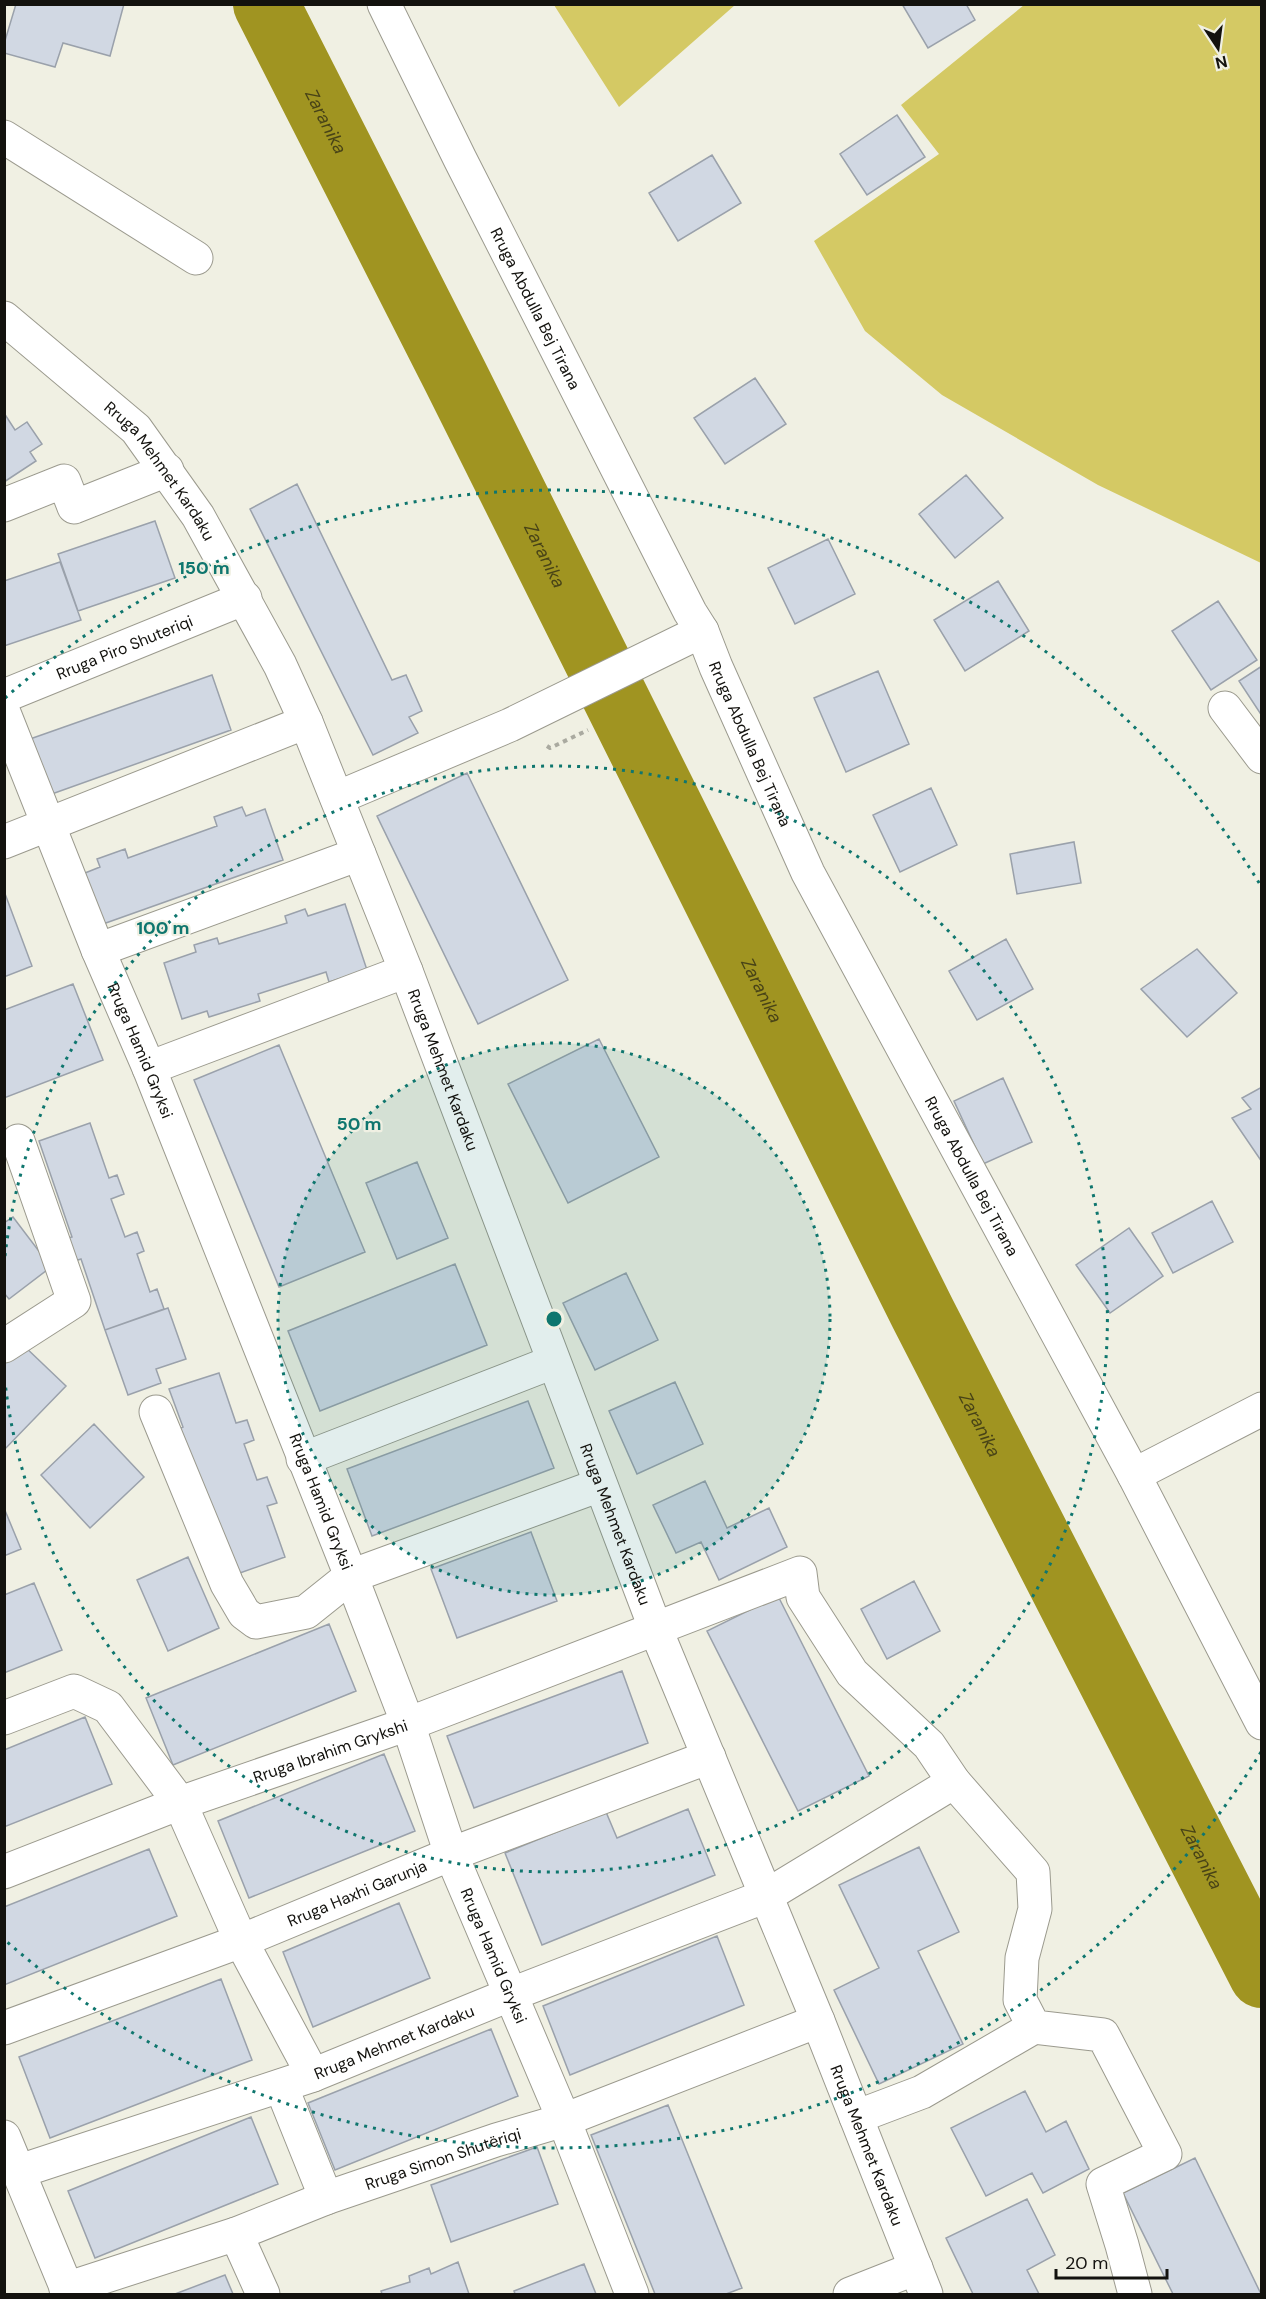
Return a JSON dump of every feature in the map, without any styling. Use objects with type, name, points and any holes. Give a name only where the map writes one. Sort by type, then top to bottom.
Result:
[{"type":"street","name":"Rruga Abdulla Bej Tirana","points":[[384,4],[690,612],[702,631],[808,873],[1134,1475],[1262,1723]]},
{"type":"street","points":[[4,137],[196,258]]},
{"type":"street","name":"Rruga Mehmet Kardaku","points":[[4,318],[136,429],[198,516],[280,665],[306,722],[406,971],[656,1630],[818,2021],[921,2281]]},
{"type":"street","points":[[4,505],[64,481],[74,507],[167,470]]},
{"type":"street","name":"Rruga Piro Shuteriqi","points":[[4,696],[245,598]]},
{"type":"street","points":[[337,798],[510,725],[702,631]]},
{"type":"street","points":[[1225,708],[1262,757]]},
{"type":"street","name":"Rruga Hamid Gryksi","points":[[4,713],[98,950],[149,1068],[351,1576],[408,1724],[451,1854],[564,2120],[632,2295]]},
{"type":"street","points":[[4,842],[306,722]]},
{"type":"street","points":[[98,950],[359,854]]},
{"type":"street","points":[[149,1068],[406,971]]},
{"type":"street","points":[[4,1346],[74,1301],[18,1141]]},
{"type":"street","points":[[303,1459],[554,1362]]},
{"type":"street","points":[[1134,1475],[1262,1409]]},
{"type":"street","points":[[156,1412],[227,1584],[244,1613],[256,1622],[306,1612],[351,1576],[600,1485]]},
{"type":"street","name":"Rruga Ibrahim Grykshi","points":[[4,1872],[180,1803],[408,1724],[800,1573],[803,1597],[852,1673],[929,1745],[954,1782]]},
{"type":"street","points":[[4,1718],[74,1691],[108,1707],[180,1803],[241,1941],[313,2075]]},
{"type":"street","name":"Rruga Haxhi Garunja","points":[[4,2028],[241,1941],[451,1854],[709,1757]]},
{"type":"street","points":[[954,1782],[1033,1872],[1035,1909],[1022,1958],[1020,2000],[1034,2027]]},
{"type":"street","name":"Rruga Mehmet Kardaku","points":[[10,2158],[281,2086],[313,2075],[509,1995],[766,1896],[954,1782]]},
{"type":"street","name":"Rruga Simon Shutëriqi","points":[[67,2292],[236,2234],[326,2198],[496,2140],[564,2120],[818,2021]]},
{"type":"street","points":[[856,2117],[922,2091],[1034,2027],[1102,2035],[1165,2154],[1102,2184],[1135,2295]]},
{"type":"street","points":[[281,2086],[326,2198]]},
{"type":"street","points":[[10,2158],[67,2292]]},
{"type":"street","points":[[236,2234],[263,2295]]},
{"type":"street","points":[[850,2295],[921,2281]]},
{"type":"shaded area","points":[[554,5],[735,5],[619,107]]},
{"type":"shaded area","points":[[1024,5],[1261,5],[1261,563],[1098,485],[942,395],[865,331],[814,241],[939,154],[901,105]]},
{"type":"building","points":[[16,4],[124,4],[110,56],[63,43],[55,67],[4,53],[4,44]]},
{"type":"building","points":[[902,4],[966,4],[975,20],[928,48]]},
{"type":"building","points":[[897,115],[925,157],[867,195],[840,154]]},
{"type":"building","points":[[712,155],[741,203],[678,241],[649,193]]},
{"type":"building","points":[[755,378],[786,424],[725,464],[694,418]]},
{"type":"building","points":[[4,413],[15,430],[27,422],[42,444],[30,452],[36,461],[4,482]]},
{"type":"building","points":[[966,475],[1003,518],[955,558],[919,514]]},
{"type":"building","points":[[297,484],[392,680],[406,675],[422,711],[409,717],[418,733],[373,755],[250,509]]},
{"type":"building","points":[[155,521],[175,578],[78,611],[58,554]]},
{"type":"building","points":[[828,539],[855,594],[795,624],[768,568]]},
{"type":"building","points":[[60,562],[81,620],[4,646],[4,581]]},
{"type":"building","points":[[998,581],[1029,631],[965,671],[934,620]]},
{"type":"building","points":[[1218,601],[1257,660],[1211,690],[1172,631]]},
{"type":"building","points":[[1262,666],[1262,716],[1239,681]]},
{"type":"building","points":[[878,671],[909,744],[846,772],[814,698]]},
{"type":"building","points":[[212,675],[231,730],[49,795],[30,739]]},
{"type":"building","points":[[467,773],[568,980],[478,1024],[377,816]]},
{"type":"building","points":[[931,788],[957,845],[900,872],[873,815]]},
{"type":"building","points":[[242,807],[246,816],[265,809],[283,860],[103,924],[85,873],[100,867],[97,859],[125,849],[128,858],[217,826],[214,817]]},
{"type":"building","points":[[1074,842],[1081,883],[1017,894],[1010,854]]},
{"type":"building","points":[[4,891],[32,966],[4,977]]},
{"type":"building","points":[[345,904],[367,970],[329,982],[326,972],[258,994],[260,1001],[209,1017],[207,1011],[182,1019],[164,963],[196,952],[194,945],[217,938],[219,944],[287,923],[285,916],[305,909],[308,916]]},
{"type":"building","points":[[1006,939],[1033,989],[977,1020],[949,971]]},
{"type":"building","points":[[1197,949],[1237,993],[1187,1037],[1141,989]]},
{"type":"building","points":[[73,984],[103,1060],[4,1098],[4,1010]]},
{"type":"building","points":[[599,1039],[659,1157],[568,1203],[508,1084]]},
{"type":"building","points":[[279,1045],[365,1252],[279,1287],[194,1080]]},
{"type":"building","points":[[1003,1078],[1032,1142],[983,1164],[954,1101]]},
{"type":"building","points":[[1262,1087],[1262,1162],[1232,1118],[1251,1109],[1242,1098]]},
{"type":"building","points":[[90,1123],[109,1178],[117,1175],[124,1194],[111,1199],[125,1237],[137,1232],[144,1251],[137,1254],[150,1292],[157,1289],[164,1309],[105,1330],[81,1259],[72,1262],[64,1239],[72,1237],[39,1141]]},
{"type":"building","points":[[417,1162],[448,1238],[397,1259],[366,1183]]},
{"type":"building","points":[[1212,1201],[1233,1242],[1173,1273],[1152,1233]]},
{"type":"building","points":[[13,1217],[51,1267],[9,1299],[4,1293],[4,1223]]},
{"type":"building","points":[[1129,1228],[1163,1276],[1110,1313],[1076,1265]]},
{"type":"building","points":[[455,1264],[487,1345],[320,1411],[288,1331]]},
{"type":"building","points":[[626,1273],[658,1340],[595,1370],[563,1303]]},
{"type":"building","points":[[168,1308],[186,1359],[156,1369],[161,1383],[128,1395],[105,1330]]},
{"type":"building","points":[[22,1344],[66,1386],[4,1450],[4,1363]]},
{"type":"building","points":[[219,1373],[236,1423],[247,1420],[254,1440],[244,1444],[257,1480],[267,1477],[277,1503],[267,1506],[285,1557],[237,1574],[176,1430],[183,1427],[169,1389]]},
{"type":"building","points":[[675,1382],[703,1444],[637,1474],[609,1411]]},
{"type":"building","points":[[528,1401],[554,1468],[372,1536],[347,1469]]},
{"type":"building","points":[[94,1424],[144,1477],[90,1528],[41,1475]]},
{"type":"building","points":[[705,1481],[727,1528],[769,1508],[787,1547],[719,1580],[701,1542],[676,1553],[653,1505]]},
{"type":"building","points":[[4,1508],[21,1549],[4,1556]]},
{"type":"building","points":[[531,1532],[557,1601],[457,1638],[431,1569]]},
{"type":"building","points":[[188,1557],[219,1628],[168,1651],[137,1580]]},
{"type":"building","points":[[914,1581],[940,1631],[887,1659],[861,1609]]},
{"type":"building","points":[[34,1583],[62,1650],[4,1673],[4,1595]]},
{"type":"building","points":[[778,1596],[869,1776],[798,1811],[707,1631]]},
{"type":"building","points":[[329,1624],[356,1691],[173,1765],[146,1698]]},
{"type":"building","points":[[622,1671],[648,1743],[474,1808],[447,1736]]},
{"type":"building","points":[[85,1717],[112,1784],[4,1827],[4,1750]]},
{"type":"building","points":[[384,1754],[415,1831],[249,1898],[218,1821]]},
{"type":"building","points":[[688,1809],[715,1875],[542,1945],[505,1853],[606,1812],[617,1838]]},
{"type":"building","points":[[919,1847],[959,1932],[918,1951],[963,2044],[879,2084],[834,1990],[879,1968],[839,1885]]},
{"type":"building","points":[[149,1849],[177,1916],[4,1985],[4,1907]]},
{"type":"building","points":[[399,1903],[430,1978],[313,2027],[283,1952]]},
{"type":"building","points":[[717,1936],[744,2005],[570,2075],[543,2006]]},
{"type":"building","points":[[221,1979],[252,2060],[50,2138],[19,2057]]},
{"type":"building","points":[[491,2029],[518,2096],[335,2170],[308,2103]]},
{"type":"building","points":[[1025,2091],[1046,2132],[1066,2121],[1089,2169],[1043,2193],[1032,2173],[986,2196],[951,2128]]},
{"type":"building","points":[[668,2105],[742,2288],[726,2294],[655,2294],[591,2135]]},
{"type":"building","points":[[251,2117],[278,2184],[95,2258],[68,2191]]},
{"type":"building","points":[[537,2147],[558,2204],[451,2242],[431,2185]]},
{"type":"building","points":[[1195,2158],[1261,2294],[1173,2294],[1123,2193]]},
{"type":"building","points":[[1027,2199],[1055,2255],[1027,2270],[1039,2294],[973,2294],[946,2238]]},
{"type":"building","points":[[458,2262],[469,2294],[382,2294],[381,2291],[410,2282],[409,2276],[429,2268],[431,2274]]},
{"type":"building","points":[[584,2264],[596,2294],[515,2294],[514,2291]]},
{"type":"building","points":[[225,2275],[233,2294],[175,2294]]},
{"type":"waterway","name":"Zaranika","points":[[266,4],[455,376],[923,1314],[1262,1975]]}]
